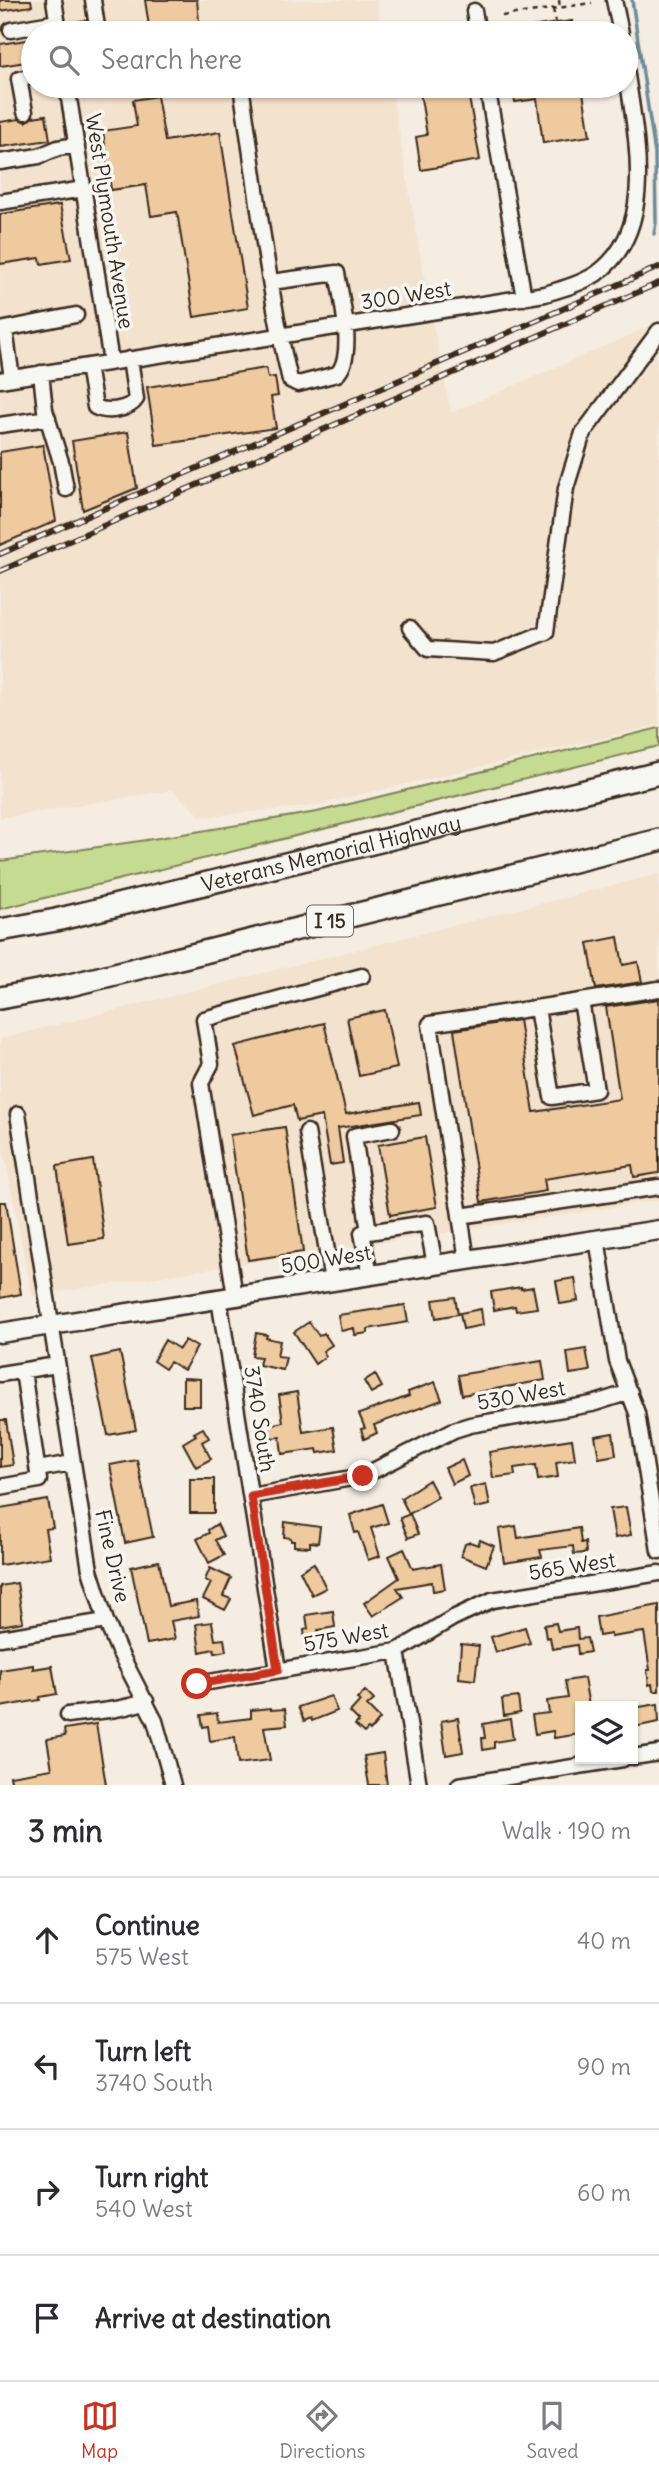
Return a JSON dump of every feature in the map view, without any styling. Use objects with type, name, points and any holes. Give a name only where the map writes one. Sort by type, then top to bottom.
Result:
[{"type":"highway","name":"Veterans Memorial Highway","points":[[0,930],[70,916],[659,773]]},
{"type":"highway","name":"I 15","points":[[0,998],[70,985],[659,840]]},
{"type":"main road","name":"500 West","points":[[0,1333],[659,1230]]},
{"type":"street","points":[[54,0],[58,21]]},
{"type":"street","points":[[93,0],[96,21]]},
{"type":"street","points":[[614,0],[618,21]]},
{"type":"street","points":[[474,11],[476,21]]},
{"type":"street","points":[[11,30],[21,30]]},
{"type":"street","points":[[22,98],[25,112]]},
{"type":"street","name":"West Plymouth Avenue","points":[[69,98],[111,362]]},
{"type":"street","points":[[243,98],[279,336],[290,380],[298,384],[309,383],[340,373],[344,364],[346,325],[337,273],[271,282]]},
{"type":"street","points":[[489,98],[524,298]]},
{"type":"street","name":"300 West","points":[[6,379],[524,298],[572,286],[594,275],[612,261],[628,240],[638,201],[639,168],[630,98]]},
{"type":"street","points":[[0,162],[39,156],[58,148],[77,145]]},
{"type":"street","points":[[0,202],[84,189]]},
{"type":"street","points":[[6,379],[3,330],[76,315]]},
{"type":"street","points":[[410,628],[428,649],[494,653],[546,632],[566,488],[583,433],[659,331]]},
{"type":"street","points":[[88,366],[95,407],[103,411],[130,406],[136,399],[130,359]]},
{"type":"street","points":[[41,373],[48,418],[66,489]]},
{"type":"street","points":[[0,425],[48,418]]},
{"type":"street","name":"3740 South","points":[[278,1670],[251,1496],[201,1083],[211,1064],[204,1019],[362,976]]},
{"type":"street","points":[[467,1260],[430,1024],[659,989]]},
{"type":"street","points":[[537,1008],[552,1097],[596,1090],[581,1001]]},
{"type":"street","name":"Fine Drive","points":[[18,1114],[90,1570],[106,1621],[163,1741],[173,1785]]},
{"type":"street","points":[[369,1232],[354,1136],[392,1129]]},
{"type":"street","points":[[307,1132],[332,1281]]},
{"type":"street","points":[[460,1216],[659,1187]]},
{"type":"street","points":[[370,1275],[362,1233],[427,1223],[435,1265]]},
{"type":"street","points":[[597,1239],[617,1361],[637,1413],[659,1551]]},
{"type":"street","points":[[0,1374],[57,1365]]},
{"type":"street","points":[[0,1487],[39,1480],[23,1371]]},
{"type":"street","name":"530 West","points":[[251,1496],[363,1476],[422,1445],[470,1425],[592,1404],[630,1392]]},
{"type":"street","points":[[38,1469],[72,1463]]},
{"type":"street","name":"565 West","points":[[492,1600],[659,1573]]},
{"type":"street","name":"575 West","points":[[197,1684],[397,1651],[453,1618],[492,1600]]},
{"type":"street","points":[[0,1638],[106,1621]]},
{"type":"street","points":[[397,1651],[419,1785]]},
{"type":"street","points":[[68,1715],[106,1709],[119,1710],[146,1701]]},
{"type":"street","points":[[638,1756],[659,1753]]},
{"type":"street","points":[[459,1785],[591,1764]]},
{"type":"path","points":[[559,0],[560,8]]},
{"type":"path","points":[[502,16],[592,3]]},
{"type":"path","points":[[553,9],[556,21]]},
{"type":"shaded area","points":[[0,0],[376,0],[380,21],[21,21],[21,98],[393,98],[451,413],[651,326],[659,380],[659,725],[312,806],[202,817],[172,790],[0,818]]},
{"type":"shaded area","points":[[659,874],[659,1200],[32,1296],[0,1132],[0,1039]]},
{"type":"green space","points":[[659,728],[659,746],[0,909],[0,861],[317,812]]},
{"type":"building","points":[[0,0],[31,0],[32,6],[0,11]]},
{"type":"building","points":[[145,0],[197,0],[199,21],[148,21]]},
{"type":"building","points":[[21,41],[21,63],[0,66],[0,44]]},
{"type":"building","points":[[157,98],[165,141],[220,132],[248,308],[194,317],[177,212],[151,216],[146,185],[111,190],[103,131],[137,126],[133,100]]},
{"type":"building","points":[[421,98],[469,98],[480,160],[421,170],[416,137],[427,135]]},
{"type":"building","points":[[514,98],[584,98],[590,136],[543,143],[537,99],[515,102]]},
{"type":"building","points":[[46,115],[50,140],[0,147],[0,122],[19,119],[26,122],[33,117]]},
{"type":"building","points":[[60,205],[71,259],[41,264],[40,258],[0,264],[0,214]]},
{"type":"building","points":[[266,368],[268,378],[275,377],[278,396],[271,397],[276,428],[156,445],[147,387]]},
{"type":"building","points":[[128,432],[137,488],[83,510],[72,441]]},
{"type":"building","points":[[43,445],[56,521],[0,545],[0,452]]},
{"type":"building","points":[[618,937],[623,965],[638,962],[642,982],[596,989],[588,943]]},
{"type":"building","points":[[659,999],[659,1173],[634,1177],[632,1165],[544,1179],[546,1191],[481,1202],[454,1030],[519,1020],[534,1112],[620,1099],[606,1007]]},
{"type":"building","points":[[385,1010],[397,1068],[359,1076],[347,1018]]},
{"type":"building","points":[[324,1023],[346,1114],[419,1102],[421,1115],[338,1128],[343,1163],[330,1165],[322,1116],[297,1121],[293,1105],[254,1115],[235,1046]]},
{"type":"building","points":[[285,1127],[303,1252],[248,1260],[230,1135]]},
{"type":"building","points":[[425,1137],[437,1207],[390,1215],[378,1145]]},
{"type":"building","points":[[93,1160],[104,1239],[68,1244],[57,1166]]},
{"type":"building","points":[[0,1202],[6,1202],[21,1294],[0,1298]]},
{"type":"building","points":[[575,1278],[578,1301],[560,1304],[556,1281]]},
{"type":"building","points":[[533,1287],[537,1308],[516,1311],[515,1306],[494,1310],[491,1292]]},
{"type":"building","points":[[455,1297],[458,1314],[436,1318],[433,1300]]},
{"type":"building","points":[[405,1305],[408,1322],[368,1329],[368,1333],[355,1335],[354,1328],[341,1331],[338,1315]]},
{"type":"building","points":[[481,1309],[483,1325],[463,1329],[460,1313]]},
{"type":"building","points":[[309,1322],[319,1336],[324,1333],[332,1345],[323,1351],[326,1356],[315,1364],[294,1332]]},
{"type":"building","points":[[256,1333],[280,1341],[277,1356],[286,1357],[283,1370],[259,1365],[261,1357],[252,1356]]},
{"type":"building","points":[[165,1340],[179,1349],[185,1340],[197,1347],[184,1370],[170,1362],[165,1369],[153,1361]]},
{"type":"building","points":[[586,1349],[590,1371],[570,1374],[567,1352]]},
{"type":"building","points":[[120,1352],[136,1430],[108,1435],[92,1358]]},
{"type":"building","points":[[542,1361],[545,1380],[462,1395],[458,1375]]},
{"type":"building","points":[[375,1374],[382,1387],[371,1393],[364,1381]]},
{"type":"building","points":[[183,1378],[200,1379],[200,1406],[183,1406]]},
{"type":"building","points":[[435,1382],[442,1400],[374,1425],[377,1433],[364,1439],[361,1429],[365,1428],[359,1414],[409,1396],[408,1392]]},
{"type":"building","points":[[297,1392],[303,1432],[333,1427],[337,1450],[318,1453],[317,1449],[282,1454],[280,1437],[271,1438],[269,1425],[283,1422],[279,1395]]},
{"type":"building","points":[[0,1420],[6,1420],[13,1465],[0,1467]]},
{"type":"building","points":[[203,1428],[209,1438],[202,1442],[211,1459],[196,1467],[183,1443]]},
{"type":"building","points":[[613,1433],[616,1455],[599,1458],[595,1436]]},
{"type":"building","points":[[572,1439],[575,1459],[556,1462],[558,1477],[538,1480],[536,1465],[514,1468],[515,1475],[493,1478],[489,1452]]},
{"type":"building","points":[[137,1460],[153,1537],[125,1543],[110,1465]]},
{"type":"building","points":[[462,1460],[468,1476],[452,1484],[445,1468]]},
{"type":"building","points":[[190,1479],[214,1479],[214,1513],[190,1513]]},
{"type":"building","points":[[429,1480],[438,1497],[409,1514],[401,1498]]},
{"type":"building","points":[[486,1484],[490,1505],[475,1508],[470,1488]]},
{"type":"building","points":[[48,1500],[53,1528],[45,1529],[50,1557],[0,1565],[0,1508]]},
{"type":"building","points":[[382,1504],[388,1523],[371,1528],[380,1556],[368,1560],[350,1515]]},
{"type":"building","points":[[626,1507],[631,1535],[615,1538],[610,1509]]},
{"type":"building","points":[[410,1514],[418,1534],[408,1538],[400,1518]]},
{"type":"building","points":[[285,1522],[320,1527],[318,1543],[310,1542],[310,1547],[294,1546],[291,1538],[284,1537]]},
{"type":"building","points":[[217,1524],[223,1536],[215,1540],[224,1555],[209,1563],[197,1539],[209,1533],[208,1530]]},
{"type":"building","points":[[516,1526],[518,1538],[579,1528],[581,1543],[585,1542],[586,1553],[574,1554],[573,1546],[540,1550],[542,1557],[504,1563],[499,1529]]},
{"type":"building","points":[[480,1540],[494,1546],[486,1566],[461,1556],[465,1544],[470,1542],[478,1545]]},
{"type":"building","points":[[404,1549],[413,1569],[441,1564],[445,1589],[433,1591],[432,1582],[397,1588],[403,1597],[373,1616],[364,1603],[399,1578],[389,1556]]},
{"type":"building","points":[[159,1561],[168,1606],[196,1601],[199,1616],[171,1621],[175,1639],[147,1644],[131,1567]]},
{"type":"building","points":[[314,1563],[326,1588],[312,1595],[300,1571]]},
{"type":"building","points":[[210,1568],[231,1578],[223,1596],[231,1599],[225,1610],[203,1599],[211,1583],[205,1580]]},
{"type":"building","points":[[17,1583],[23,1622],[0,1626],[0,1586]]},
{"type":"building","points":[[659,1605],[659,1691],[653,1691],[652,1684],[649,1685],[647,1670],[650,1670],[644,1632],[599,1636],[596,1617]]},
{"type":"building","points":[[333,1611],[335,1627],[318,1630],[319,1638],[305,1640],[304,1630],[308,1629],[306,1615]]},
{"type":"building","points":[[212,1622],[215,1640],[224,1639],[226,1651],[215,1653],[214,1649],[200,1652],[196,1624]]},
{"type":"building","points":[[556,1623],[558,1631],[577,1628],[578,1639],[587,1638],[590,1652],[578,1654],[577,1645],[552,1649],[550,1637],[546,1638],[544,1625]]},
{"type":"building","points":[[525,1627],[530,1643],[496,1652],[491,1637]]},
{"type":"building","points":[[461,1644],[479,1646],[475,1680],[459,1678]]},
{"type":"building","points":[[33,1665],[33,1669],[52,1666],[57,1694],[0,1707],[0,1670]]},
{"type":"building","points":[[584,1678],[588,1701],[575,1701],[575,1735],[554,1738],[553,1731],[535,1734],[532,1715],[549,1713],[547,1701],[568,1698],[565,1681]]},
{"type":"building","points":[[365,1691],[374,1700],[367,1706],[380,1719],[370,1731],[368,1729],[364,1733],[355,1725],[359,1721],[350,1712]]},
{"type":"building","points":[[331,1696],[337,1711],[312,1721],[311,1718],[304,1721],[298,1707]]},
{"type":"building","points":[[518,1697],[520,1713],[504,1716],[502,1699]]},
{"type":"building","points":[[658,1704],[659,1722],[638,1726],[638,1707]]},
{"type":"building","points":[[285,1709],[287,1725],[264,1727],[270,1760],[238,1764],[235,1737],[210,1741],[208,1726],[203,1727],[201,1715],[217,1713],[218,1722],[251,1718],[251,1710]]},
{"type":"building","points":[[458,1718],[463,1752],[446,1755],[441,1721]]},
{"type":"building","points":[[510,1719],[513,1739],[494,1742],[494,1748],[483,1750],[483,1724]]},
{"type":"building","points":[[96,1724],[106,1785],[12,1785],[10,1776],[52,1769],[47,1739],[65,1736],[64,1729]]},
{"type":"building","points":[[383,1753],[387,1785],[369,1785],[364,1756]]},
{"type":"waterway","points":[[632,0],[635,21]]},
{"type":"waterway","points":[[638,40],[655,154],[654,234]]},
{"type":"railway","points":[[0,554],[659,267]]},
{"type":"railway","points":[[0,571],[659,283]]},
{"type":"route","points":[[197,1684],[278,1670],[251,1496],[363,1476]]}]
